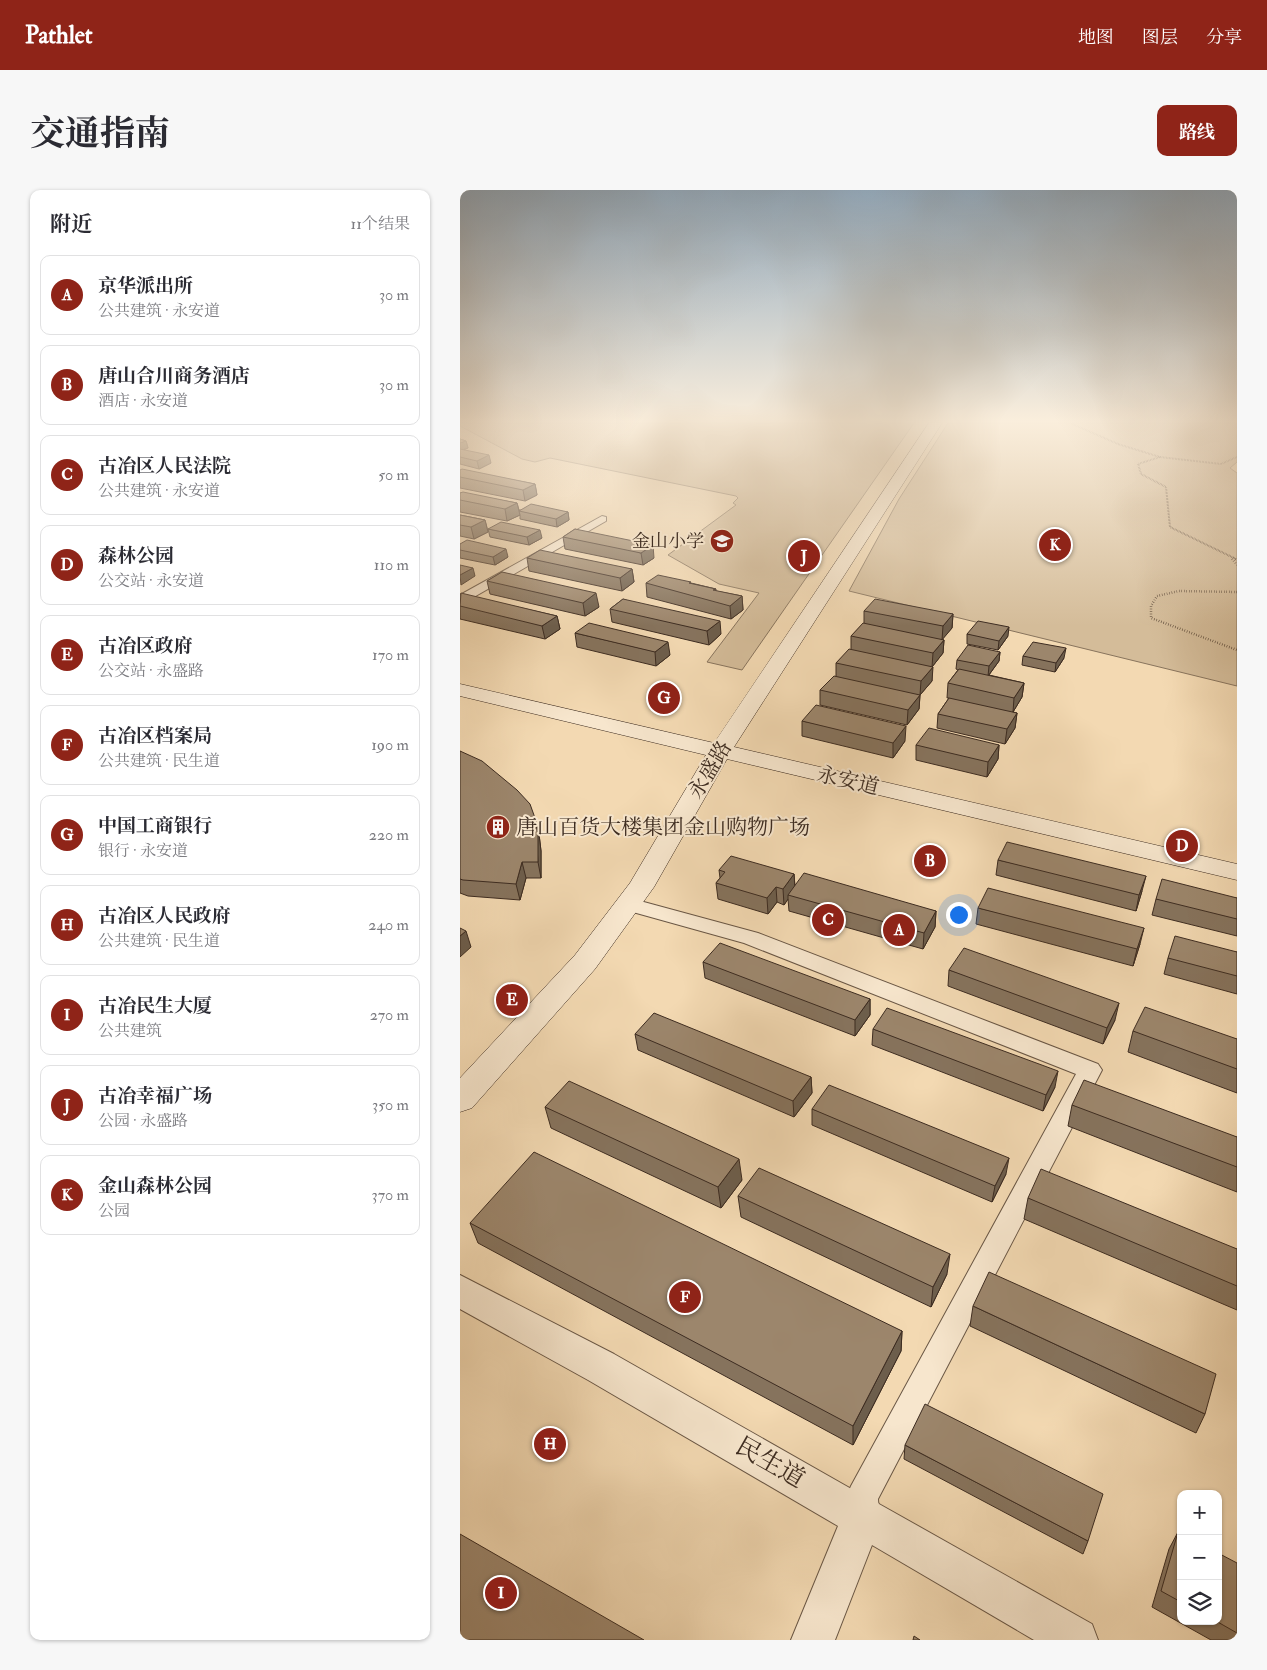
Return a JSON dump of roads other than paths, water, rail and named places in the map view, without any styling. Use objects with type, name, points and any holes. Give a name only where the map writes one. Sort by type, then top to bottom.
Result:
[{"type":"main road","name":"永盛路","points":[[460,1076],[567,964],[628,885],[885,491]]},
{"type":"main road","name":"永盛路","points":[[460,1099],[585,962],[629,904],[715,750],[891,491]]},
{"type":"main road","name":"永安道","points":[[460,690],[1237,872]]},
{"type":"street","points":[[460,601],[602,519]]},
{"type":"street","points":[[629,904],[750,938],[1090,1070],[862,1497],[863,1516],[813,1640]]},
{"type":"street","name":"民生道","points":[[460,1291],[601,1367],[1076,1640]]},
{"type":"place","name":"金山小学","points":[[722,541]]},
{"type":"place","name":"金山森林公园","points":[[1055,545]]},
{"type":"place","name":"古冶幸福广场","points":[[804,556]]},
{"type":"place","name":"中国工商银行","points":[[664,698]]},
{"type":"place","name":"唐山百货大楼集团金山购物广场","points":[[498,827]]},
{"type":"place","name":"森林公园","points":[[1182,846]]},
{"type":"place","name":"唐山合川商务酒店","points":[[930,861]]},
{"type":"place","name":"古冶区人民法院","points":[[828,920]]},
{"type":"place","name":"京华派出所","points":[[899,930]]},
{"type":"place","name":"古冶区政府","points":[[512,1000]]},
{"type":"place","name":"古冶区档案局","points":[[685,1297]]},
{"type":"place","name":"古冶区人民政府","points":[[550,1444]]},
{"type":"place","name":"古冶民生大厦","points":[[501,1593]]}]
